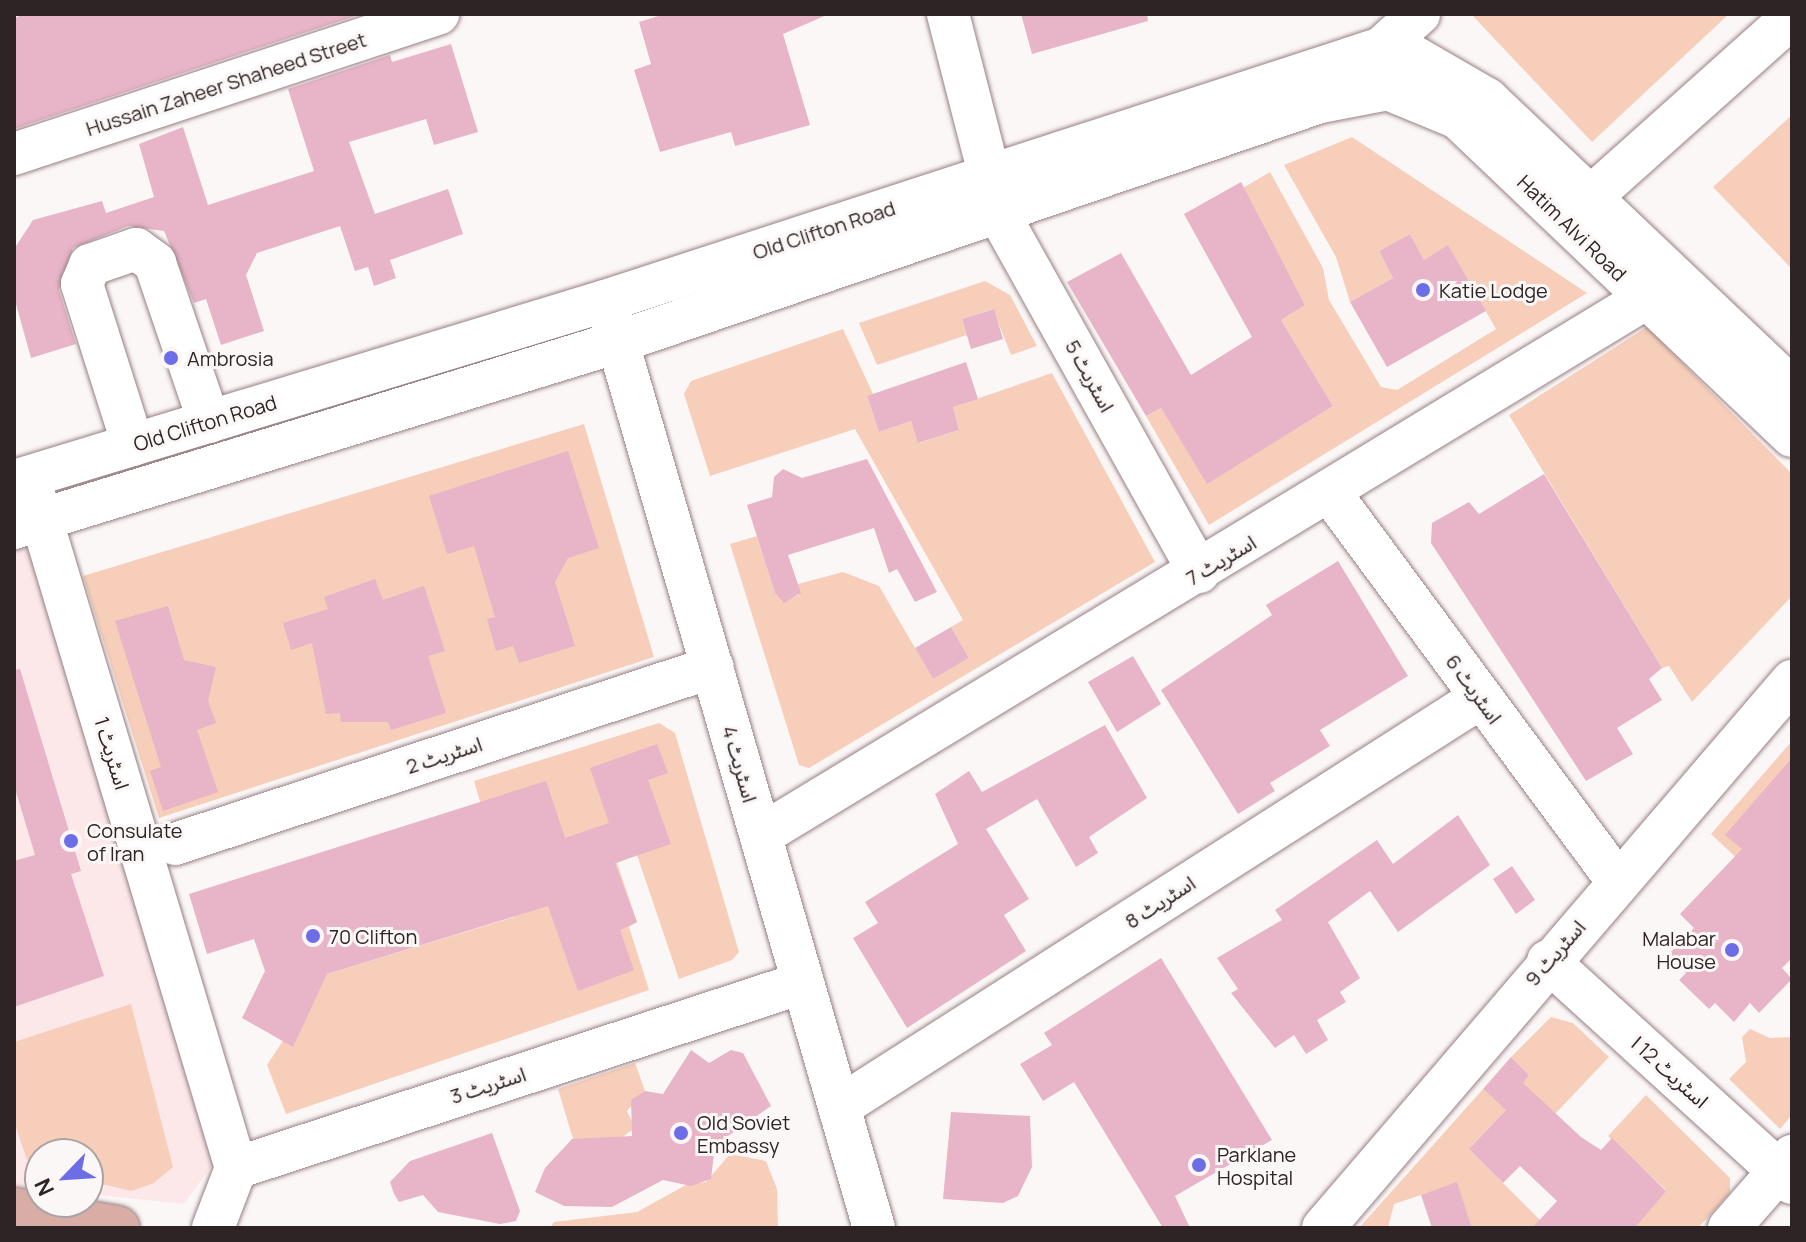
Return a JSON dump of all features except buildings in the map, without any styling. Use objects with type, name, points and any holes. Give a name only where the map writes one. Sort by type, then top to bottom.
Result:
[{"type":"main road","points":[[14,1210],[102,1227]]},
{"type":"street","name":"Hussain Zaheer Shaheed Street","points":[[14,154],[438,14]]},
{"type":"street","name":"اسٹریٹ 5","points":[[948,14],[992,175],[1000,216],[1199,572]]},
{"type":"street","points":[[1320,102],[1419,14]]},
{"type":"street","points":[[1382,48],[1467,83],[1593,195],[1792,17]]},
{"type":"street","name":"Old Clifton Road","points":[[21,479],[605,301],[1382,48]]},
{"type":"street","name":"Hatim Alvi Road","points":[[1320,102],[1388,89],[1458,118],[1661,289],[1792,388]]},
{"type":"street","name":"Old Clifton Road","points":[[28,523],[618,342],[1000,216],[1320,102]]},
{"type":"street","name":"Hatim Alvi Road","points":[[1593,195],[1661,289],[1792,436]]},
{"type":"street","points":[[133,445],[82,284],[90,265],[136,249],[155,263],[209,422]]},
{"type":"street","name":"اسٹریٹ 7","points":[[761,835],[1331,494],[1661,289]]},
{"type":"street","name":"اسٹریٹ 4","points":[[605,301],[874,1228]]},
{"type":"street","name":"اسٹریٹ 1","points":[[21,479],[28,523],[236,1168]]},
{"type":"street","name":"اسٹریٹ 6","points":[[1331,494],[1618,882]]},
{"type":"street","name":"اسٹریٹ 2","points":[[175,844],[713,667]]},
{"type":"street","name":"اسٹریٹ 9","points":[[1323,1228],[1548,961],[1792,681]]},
{"type":"street","name":"اسٹریٹ 8","points":[[839,1107],[1480,698]]},
{"type":"street","name":"اسٹریٹ 12 ا","points":[[1548,961],[1788,1170]]},
{"type":"street","name":"اسٹریٹ 3","points":[[236,1168],[802,983]]},
{"type":"street","points":[[213,1228],[236,1168]]},
{"type":"street","points":[[1729,1228],[1788,1170]]},
{"type":"shaded area","points":[[1471,14],[1729,14],[1592,142]]},
{"type":"shaded area","points":[[1792,115],[1792,269],[1713,187]]},
{"type":"shaded area","points":[[1352,137],[1587,293],[1209,525],[1146,416],[1161,408],[1207,483],[1333,406],[1281,320],[1305,305],[1243,188],[1270,172],[1323,268],[1329,300],[1381,387],[1397,390],[1496,329],[1448,246],[1424,260],[1410,234],[1379,251],[1393,278],[1350,302],[1336,257],[1284,165]]},
{"type":"shaded area","points":[[985,281],[1010,295],[1037,346],[1011,355],[993,309],[962,319],[967,335],[877,365],[859,323]]},
{"type":"shaded area","points":[[1647,327],[1792,474],[1792,596],[1692,702],[1669,666],[1662,668],[1509,415]]},
{"type":"shaded area","points":[[843,329],[873,394],[867,396],[879,432],[911,421],[919,443],[959,430],[953,407],[1052,373],[1155,562],[809,768],[799,765],[730,544],[757,536],[775,593],[784,602],[799,595],[798,584],[843,572],[879,586],[933,679],[969,658],[951,627],[963,620],[855,429],[710,476],[684,394],[691,381]]},
{"type":"shaded area","points":[[584,424],[654,657],[159,818],[83,576]]},
{"type":"shaded area","name":"Consulate of Iran","points":[[41,519],[215,1161],[184,1204],[104,1196],[104,1138],[24,1138],[24,1187],[14,1186],[14,528]]},
{"type":"shaded area","points":[[659,723],[675,733],[739,952],[732,960],[679,979],[637,855],[617,863],[637,922],[629,927],[649,990],[286,1114],[267,1065],[327,974],[514,917],[474,781]]},
{"type":"shaded area","points":[[1792,741],[1792,910],[1711,834]]},
{"type":"shaded area","points":[[131,1004],[173,1167],[154,1183],[132,1191],[104,1185],[104,1138],[24,1138],[24,1151],[14,1122],[14,1042]]},
{"type":"shaded area","points":[[1551,1017],[1573,1023],[1609,1057],[1555,1114],[1527,1088],[1469,1149],[1548,1228],[1472,1228],[1457,1183],[1394,1204],[1388,1228],[1359,1228],[1483,1089],[1502,1106],[1529,1075],[1511,1057]]},
{"type":"shaded area","points":[[1750,1029],[1770,1038],[1792,1037],[1792,1115],[1780,1129],[1729,1079],[1746,1062],[1742,1037]]},
{"type":"shaded area","points":[[635,1063],[645,1091],[627,1111],[635,1128],[610,1146],[573,1139],[558,1089]]},
{"type":"shaded area","points":[[1646,1095],[1730,1178],[1730,1193],[1698,1228],[1635,1228],[1666,1190],[1608,1136]]},
{"type":"shaded area","points":[[730,1154],[766,1161],[777,1189],[778,1228],[550,1228],[554,1222],[637,1212],[686,1185],[706,1182]]},
{"type":"place","name":"Katie Lodge","points":[[1423,290]]},
{"type":"place","name":"Ambrosia","points":[[171,358]]},
{"type":"place","name":"Consulate of Iran","points":[[71,841]]},
{"type":"place","name":"70 Clifton","points":[[313,936]]},
{"type":"place","name":"Malabar House","points":[[1732,950]]},
{"type":"place","name":"Old Soviet Embassy","points":[[681,1133]]},
{"type":"place","name":"Parklane Hospital","points":[[1199,1165]]}]
